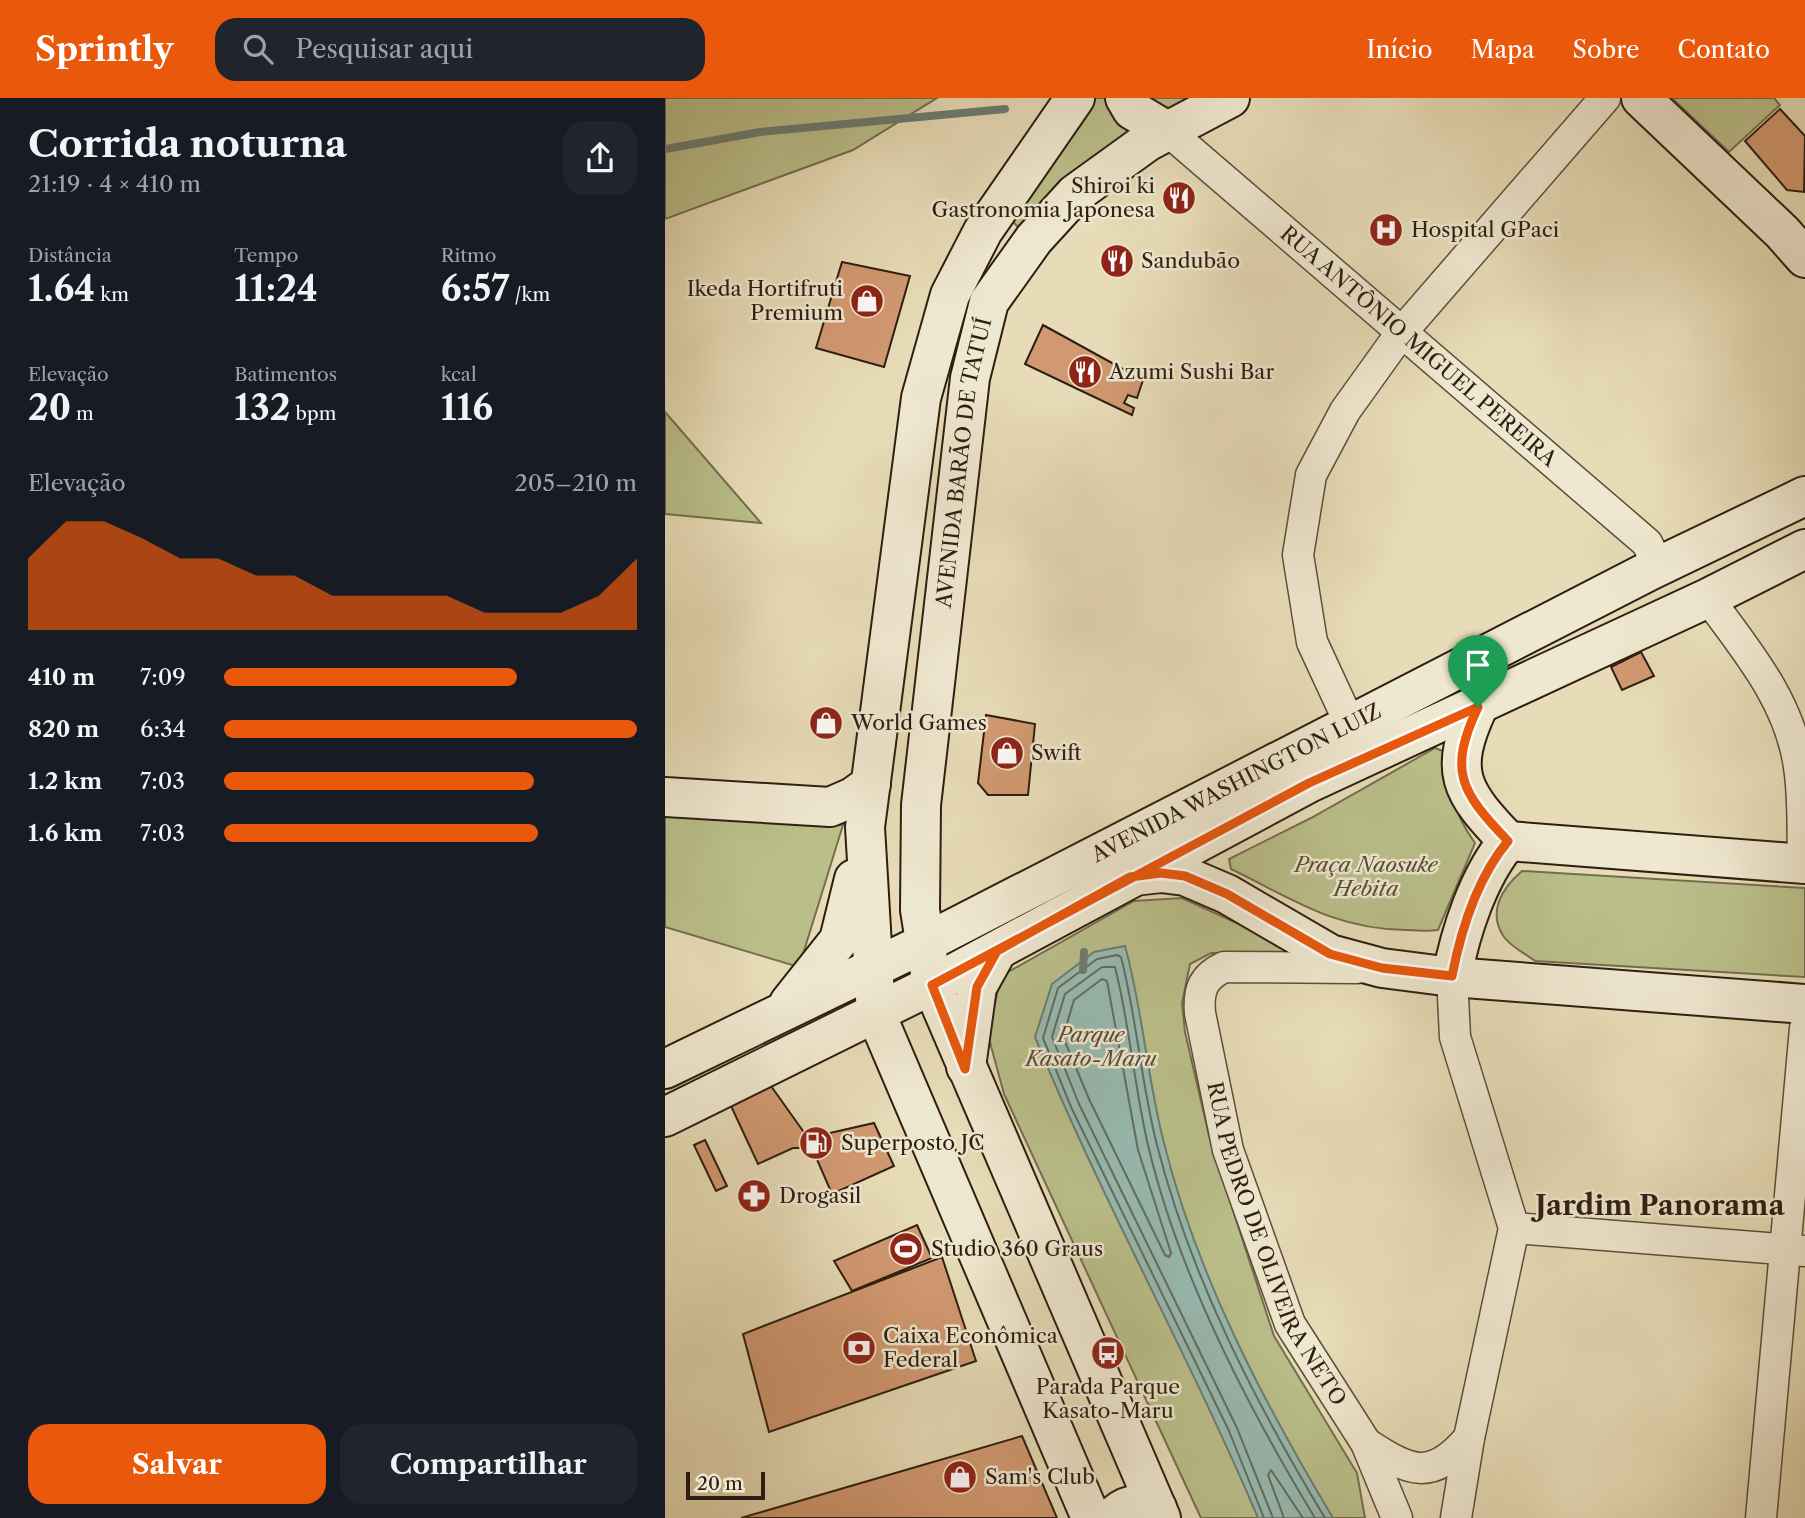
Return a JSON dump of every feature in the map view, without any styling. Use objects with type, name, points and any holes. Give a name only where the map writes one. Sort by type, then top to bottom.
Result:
[{"type":"main road","name":"AVENIDA BARÃO DE TATUÍ","points":[[1075,98],[983,231],[950,295],[921,398],[865,827],[876,1014],[1091,1518]]},
{"type":"main road","points":[[1125,98],[1132,110],[1169,132]]},
{"type":"main road","name":"AVENIDA BARÃO DE TATUÍ","points":[[1159,1513],[965,1069],[932,985],[920,910],[921,805],[970,378],[989,302],[1034,239],[1075,194],[1147,142],[1230,98]]},
{"type":"main road","points":[[1641,98],[1797,237]]},
{"type":"main road","name":"AVENIDA WASHINGTON LUIZ","points":[[665,1069],[925,943],[1651,569],[1805,496]]},
{"type":"main road","name":"AVENIDA WASHINGTON LUIZ","points":[[665,1117],[932,985],[1309,783],[1478,707],[1709,598],[1805,549]]},
{"type":"main road","points":[[1478,707],[1463,743],[1461,772],[1473,799],[1508,841],[1804,864]]},
{"type":"main road","points":[[665,797],[830,807],[871,785]]},
{"type":"main road","points":[[783,1010],[839,940],[865,827]]},
{"type":"main road","points":[[1452,976],[1475,894],[1485,873],[1508,841]]},
{"type":"main road","points":[[1130,877],[1161,873],[1185,876],[1227,894],[1330,954],[1382,968],[1805,1004]]},
{"type":"main road","points":[[965,1069],[977,987],[997,951]]},
{"type":"main road","points":[[1112,1518],[1129,1506],[1150,1504],[1159,1513]]},
{"type":"street","points":[[1350,724],[1312,642],[1298,555],[1311,475],[1345,411],[1401,333],[1605,98]]},
{"type":"street","name":"RUA ANTÔNIO MIGUEL PEREIRA","points":[[1169,132],[1647,543],[1654,557],[1651,569]]},
{"type":"street","points":[[1709,598],[1769,682],[1786,719],[1799,766],[1804,864]]},
{"type":"street","name":"RUA PEDRO DE OLIVEIRA NETO","points":[[1382,968],[1224,967],[1209,975],[1199,996],[1209,1068],[1228,1150],[1290,1324],[1366,1443],[1397,1518]]},
{"type":"street","points":[[1452,976],[1455,1037],[1514,1228],[1469,1438],[1456,1518]]},
{"type":"street","points":[[1761,1518],[1794,1251],[1805,1028]]},
{"type":"street","points":[[1514,1228],[1794,1251]]},
{"type":"street","points":[[1366,1443],[1408,1468],[1443,1463],[1469,1438]]},
{"type":"green space","points":[[665,98],[937,98],[853,150],[665,219]]},
{"type":"green space","points":[[1096,98],[1107,98],[1141,128],[1020,229],[1012,221]]},
{"type":"green space","points":[[1150,98],[1203,98],[1166,109]]},
{"type":"green space","points":[[1672,98],[1774,98],[1780,105],[1729,152]]},
{"type":"green space","points":[[665,412],[761,523],[665,514]]},
{"type":"green space","name":"Praça Naosuke Hebita","points":[[1435,748],[1443,751],[1453,800],[1475,843],[1438,930],[1380,928],[1335,918],[1231,869],[1229,859],[1311,818]]},
{"type":"green space","points":[[665,814],[843,825],[799,967],[665,927]]},
{"type":"green space","points":[[1522,871],[1805,888],[1805,977],[1535,961],[1507,941],[1497,919],[1503,893]]},
{"type":"green space","name":"Parque Kasato-Maru","points":[[1182,898],[1298,951],[1284,954],[1211,953],[1190,964],[1182,1003],[1185,1032],[1210,1140],[1274,1336],[1357,1473],[1365,1518],[1201,1518],[1004,1094],[988,1035],[1001,976],[1134,901]]},
{"type":"water","points":[[1125,946],[1158,1119],[1194,1241],[1257,1383],[1333,1518],[1258,1518],[1088,1158],[1035,1037],[1052,984],[1094,952]]},
{"type":"building","points":[[1780,109],[1805,136],[1804,192],[1787,190],[1745,141]]},
{"type":"building","name":"Ikeda Hortifruti Premium","points":[[842,262],[910,276],[884,367],[816,348]]},
{"type":"building","name":"Azumi Sushi Bar","points":[[1043,325],[1143,380],[1137,398],[1128,395],[1124,403],[1134,408],[1132,415],[1025,364]]},
{"type":"building","points":[[1641,652],[1654,676],[1622,690],[1611,667]]},
{"type":"building","name":"Swift","points":[[986,715],[1035,724],[1028,795],[988,795],[978,783]]},
{"type":"building","name":"Superposto JC","points":[[771,1086],[808,1138],[874,1123],[894,1166],[832,1194],[812,1148],[793,1148],[758,1164],[731,1106]]},
{"type":"building","points":[[705,1140],[727,1186],[716,1191],[694,1145]]},
{"type":"building","points":[[917,1225],[932,1258],[852,1291],[834,1261]]},
{"type":"building","name":"Caixa Econômica Federal","points":[[942,1257],[976,1361],[769,1432],[743,1334]]},
{"type":"building","name":"Sam's Club","points":[[1022,1436],[1057,1518],[741,1518]]},
{"type":"waterway","points":[[665,149],[760,132],[1005,109]]},
{"type":"waterway","points":[[1083,970],[1084,952]]},
{"type":"place","name":"Shiroi ki Gastronomia Japonesa","points":[[1179,198]]},
{"type":"place","name":"Hospital GPaci","points":[[1386,230]]},
{"type":"place","name":"Sandubão","points":[[1117,261]]},
{"type":"place","name":"Ikeda Hortifruti Premium","points":[[867,301]]},
{"type":"place","name":"Azumi Sushi Bar","points":[[1085,372]]},
{"type":"place","name":"World Games","points":[[826,723]]},
{"type":"place","name":"Swift","points":[[1007,753]]},
{"type":"place","name":"Superposto JC","points":[[816,1143]]},
{"type":"place","name":"Drogasil","points":[[754,1196]]},
{"type":"place","name":"Studio 360 Graus","points":[[906,1249]]},
{"type":"place","name":"Caixa Econômica Federal","points":[[859,1348]]},
{"type":"place","name":"Parada Parque Kasato-Maru","points":[[1108,1353]]},
{"type":"place","name":"Sam's Club","points":[[960,1477]]},
{"type":"district","name":"Jardim Panorama","points":[[1660,1205]]},
{"type":"route","points":[[1478,707],[1309,783],[1130,877],[932,985],[965,1069],[977,987],[997,951],[1130,877],[1161,873],[1185,876],[1227,894],[1330,954],[1382,968],[1452,976],[1475,894],[1485,873],[1508,841],[1473,799],[1465,787],[1461,772],[1463,743],[1478,707]]}]
